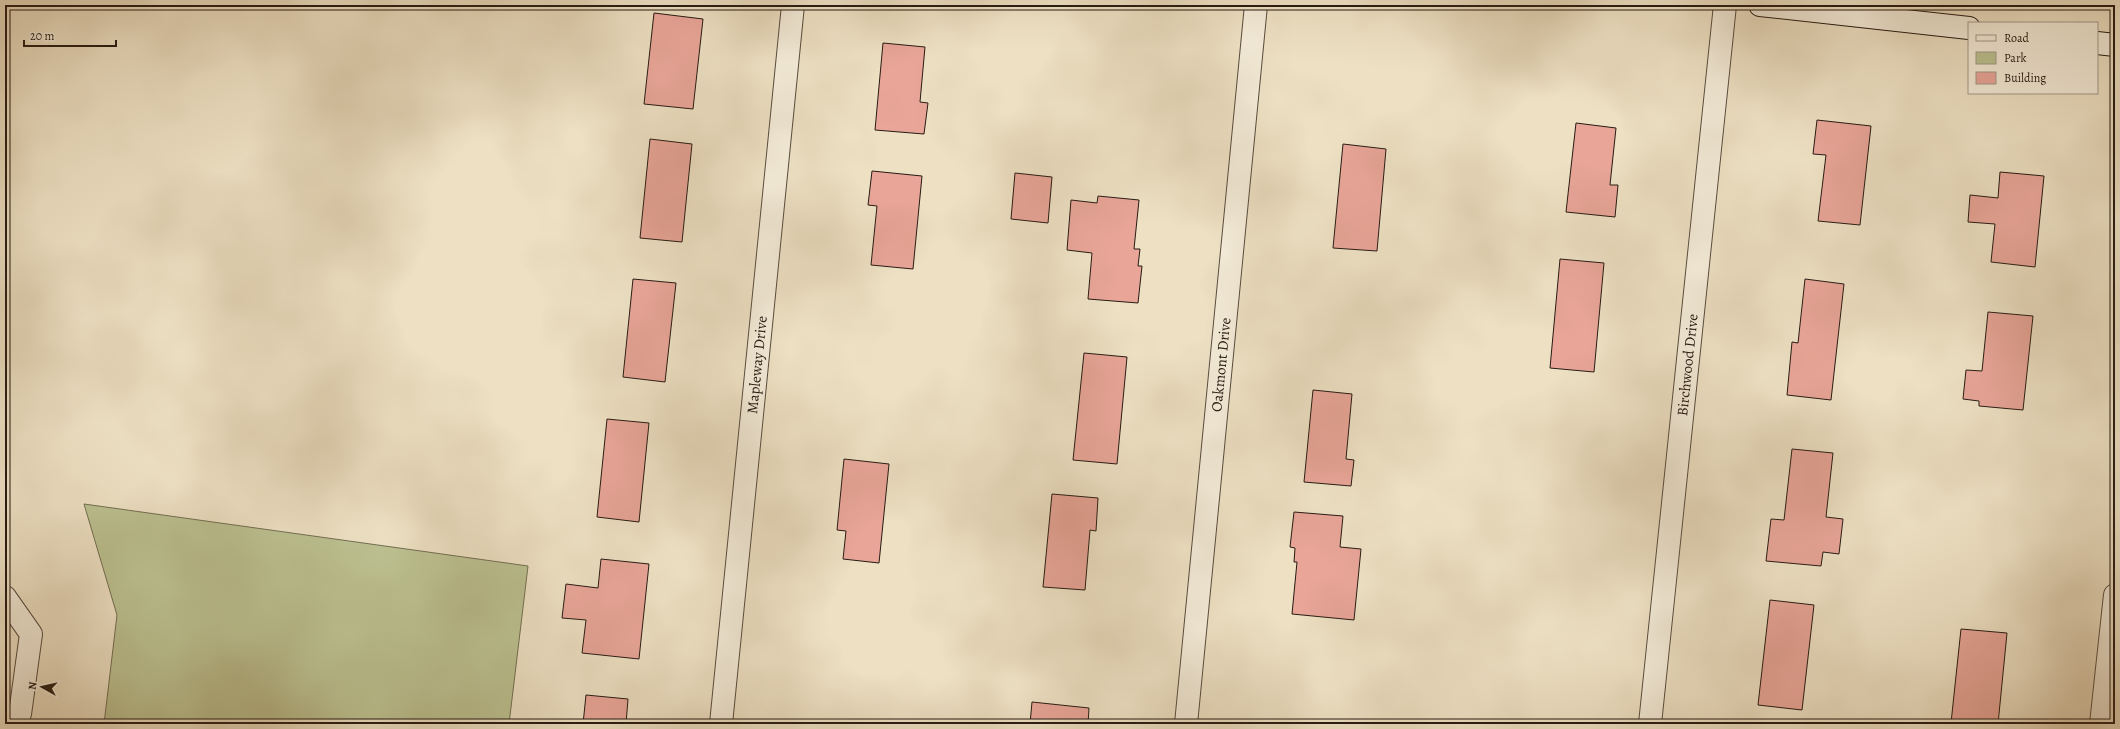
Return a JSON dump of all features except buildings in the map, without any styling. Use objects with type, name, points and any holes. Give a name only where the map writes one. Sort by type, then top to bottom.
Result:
[{"type":"street","name":"Mapleway Drive","points":[[721,724],[793,5]]},
{"type":"street","name":"Oakmont Drive","points":[[1186,724],[1256,5]]},
{"type":"street","name":"Birchwood Drive","points":[[1650,724],[1725,5]]},
{"type":"street","points":[[1760,5],[1968,28]]},
{"type":"street","points":[[2098,43],[2115,45]]},
{"type":"street","points":[[2101,724],[2115,595]]},
{"type":"street","points":[[5,597],[31,634],[20,714],[11,724]]},
{"type":"green space","points":[[84,504],[528,566],[509,724],[104,724],[117,615]]}]
